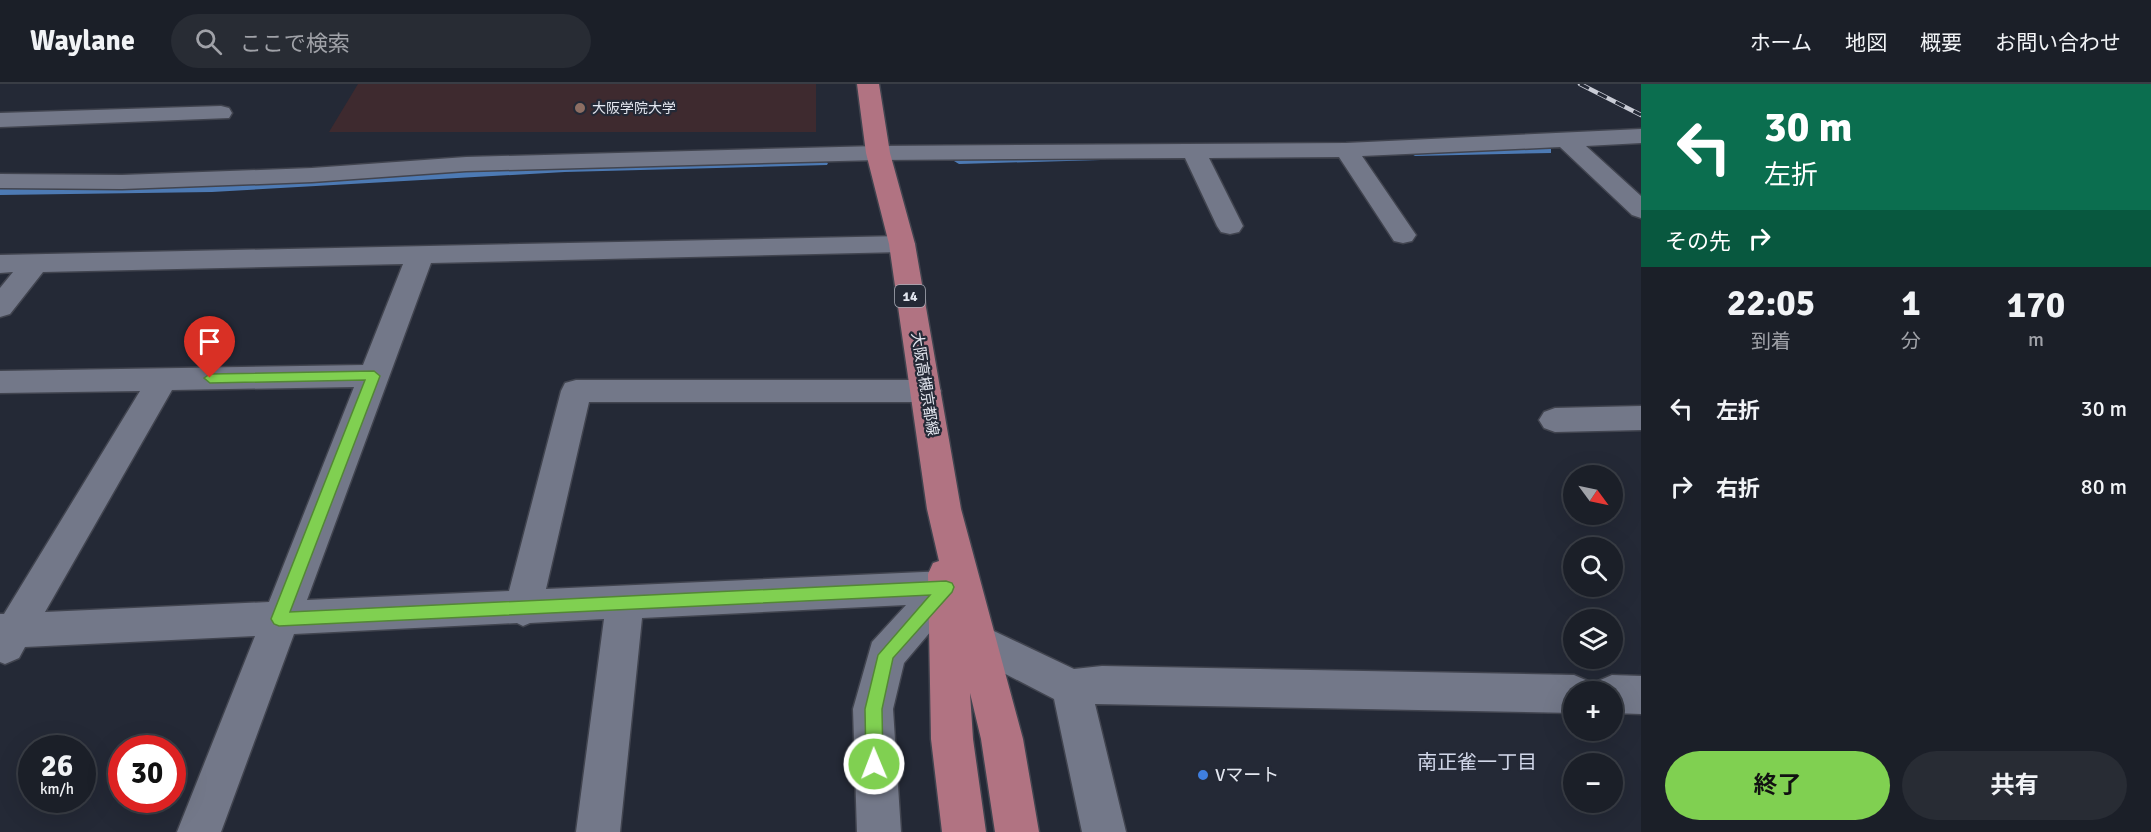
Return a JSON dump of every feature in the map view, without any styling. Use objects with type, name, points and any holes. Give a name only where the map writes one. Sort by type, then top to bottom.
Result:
[{"type":"main road","name":"大阪高槻京都線","points":[[868,84],[878,153],[902,243],[944,509],[1002,739],[1017,832]]},
{"type":"main road","name":"大阪高槻京都線","points":[[944,509],[952,740],[964,832]]},
{"type":"street","points":[[0,120],[221,113]]},
{"type":"street","points":[[0,181],[122,183],[312,175],[466,164],[878,153],[1196,156],[1349,154],[1640,137]]},
{"type":"street","points":[[1566,140],[1641,210]]},
{"type":"street","points":[[1349,154],[1403,235]]},
{"type":"street","points":[[1196,156],[1230,226]]},
{"type":"street","points":[[0,264],[902,243]]},
{"type":"street","points":[[200,832],[279,619],[421,253]]},
{"type":"street","points":[[0,307],[35,263]]},
{"type":"street","points":[[0,382],[374,376]]},
{"type":"street","points":[[4,639],[163,379]]},
{"type":"street","points":[[523,609],[576,391],[926,391]]},
{"type":"street","points":[[1555,420],[1641,418]]},
{"type":"street","points":[[4,639],[279,619],[946,587]]},
{"type":"street","points":[[879,832],[873,709],[886,655],[946,587]]},
{"type":"street","points":[[598,832],[626,603]]},
{"type":"street","points":[[977,640],[1071,688],[1102,685],[1563,694]]},
{"type":"street","points":[[1071,688],[1104,832]]},
{"type":"street","points":[[1623,694],[1641,695]]},
{"type":"shaded area","name":"大阪学院大学","points":[[358,84],[816,84],[816,132],[329,132]]},
{"type":"waterway","points":[[1415,153],[1547,151]]},
{"type":"waterway","points":[[959,161],[1097,158]]},
{"type":"waterway","points":[[0,192],[142,191],[565,169],[823,163]]},
{"type":"railway","points":[[1580,84],[1641,115]]},
{"type":"place","name":"大阪学院大学","points":[[580,108]]},
{"type":"place","name":"Vマート","points":[[1203,775]]},
{"type":"district","name":"南正雀一丁目","points":[[1477,762]]},
{"type":"route","points":[[210,378],[374,376],[279,619],[946,587],[886,655],[873,709],[874,764]]}]
